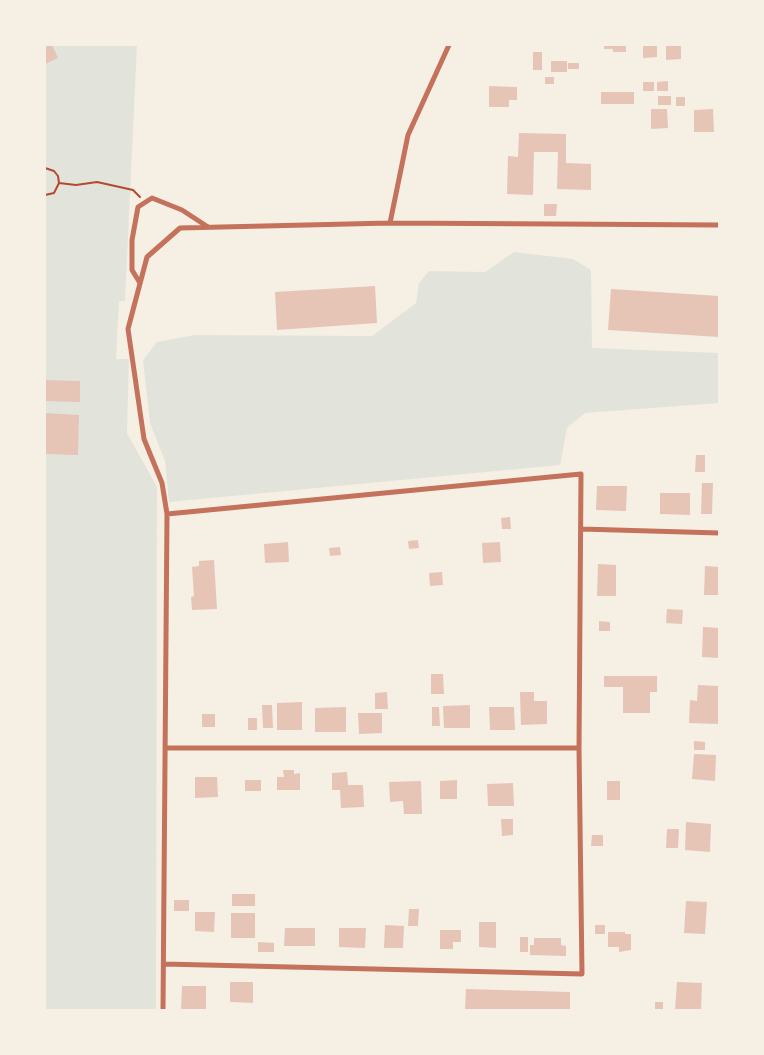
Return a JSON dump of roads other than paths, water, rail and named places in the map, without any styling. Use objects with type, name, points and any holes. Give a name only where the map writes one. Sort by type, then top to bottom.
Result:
[{"type":"street","points":[[390,223],[408,135],[448,45]]},
{"type":"street","points":[[140,283],[132,270],[132,240],[138,207],[152,198],[182,210],[208,227]]},
{"type":"street","points":[[163,1010],[166,514],[162,483],[144,439],[128,329],[147,257],[180,228],[390,223],[719,225]]},
{"type":"street","points":[[164,964],[582,974],[579,748],[581,474],[166,514]]},
{"type":"street","points":[[581,530],[719,533]]},
{"type":"street","points":[[165,748],[579,748]]}]
